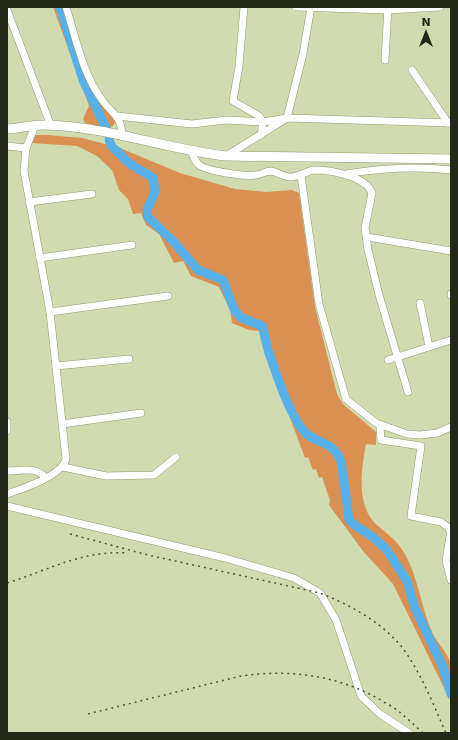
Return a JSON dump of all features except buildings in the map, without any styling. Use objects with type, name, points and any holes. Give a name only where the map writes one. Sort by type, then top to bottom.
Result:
[{"type":"main road","points":[[7,129],[51,126],[122,136],[192,152],[226,156],[451,159]]},
{"type":"street","points":[[66,7],[92,83],[108,109],[117,116],[122,125],[122,136]]},
{"type":"street","points":[[244,7],[239,66],[233,101],[259,116],[262,122],[260,135]]},
{"type":"street","points":[[296,7],[440,7]]},
{"type":"street","points":[[226,156],[287,118],[303,54],[311,8]]},
{"type":"street","points":[[385,60],[388,8]]},
{"type":"street","points":[[7,10],[51,126]]},
{"type":"street","points":[[412,70],[450,123]]},
{"type":"street","points":[[117,116],[192,124],[226,120],[262,122],[287,118],[450,123]]},
{"type":"street","points":[[7,494],[45,478],[63,467],[66,459],[50,312],[24,171],[26,148],[35,126]]},
{"type":"street","points":[[7,146],[26,148]]},
{"type":"street","points":[[192,152],[194,158],[204,167],[241,175],[257,176],[268,171],[284,177],[301,176],[314,170],[346,174],[387,168],[424,167],[451,170]]},
{"type":"street","points":[[346,174],[366,185],[372,193],[365,228],[379,295],[408,392]]},
{"type":"street","points":[[301,176],[319,304],[346,399],[380,426],[407,434],[420,435],[437,433],[451,427]]},
{"type":"street","points":[[29,202],[92,194]]},
{"type":"street","points":[[367,237],[451,250]]},
{"type":"street","points":[[40,258],[132,246]]},
{"type":"street","points":[[50,312],[168,296]]},
{"type":"street","points":[[420,303],[428,346]]},
{"type":"street","points":[[388,360],[398,358],[428,346],[451,340]]},
{"type":"street","points":[[56,366],[129,359]]},
{"type":"street","points":[[62,424],[141,413]]},
{"type":"street","points":[[7,422],[7,431]]},
{"type":"street","points":[[380,426],[381,440],[421,446],[411,516],[441,522],[449,528],[450,536],[446,561],[451,580]]},
{"type":"street","points":[[63,467],[106,476],[154,475],[176,457]]},
{"type":"street","points":[[7,471],[35,470],[42,473],[45,478]]},
{"type":"street","points":[[7,506],[225,558],[294,578],[320,593],[336,620],[361,696],[380,714],[409,733]]},
{"type":"shaded area","points":[[53,7],[63,7],[76,51],[88,82],[104,107],[115,117],[113,126],[108,128],[85,123],[83,119],[89,106]]},
{"type":"shaded area","points":[[35,135],[82,138],[120,148],[180,173],[235,189],[266,192],[292,190],[299,193],[315,307],[337,394],[343,404],[376,432],[376,445],[366,444],[364,453],[362,494],[364,504],[373,521],[398,544],[407,557],[433,634],[448,656],[451,665],[451,702],[393,584],[363,551],[329,505],[330,500],[322,477],[319,478],[316,469],[313,470],[308,457],[305,458],[274,375],[260,331],[249,330],[232,323],[230,310],[219,287],[191,276],[183,261],[174,263],[159,234],[146,225],[141,213],[133,214],[128,199],[119,190],[112,170],[97,156],[77,146],[31,143]]},
{"type":"waterway","points":[[60,7],[83,80],[107,130]]},
{"type":"waterway","points":[[109,139],[113,148],[128,162],[153,178],[155,192],[147,210],[148,217],[173,241],[198,270],[223,280],[234,309],[240,317],[262,326],[272,362],[292,412],[306,434],[328,445],[333,449],[341,461],[349,519],[353,524],[373,537],[387,550],[407,581],[415,608],[443,667],[451,694]]},
{"type":"railway","points":[[70,534],[148,555],[320,593],[353,608],[374,621],[401,646],[421,677],[446,733]]},
{"type":"railway","points":[[7,583],[81,558],[111,553],[128,553]]},
{"type":"railway","points":[[88,714],[241,676],[277,673],[312,676],[346,684],[379,699],[395,709],[404,715],[423,733]]}]
